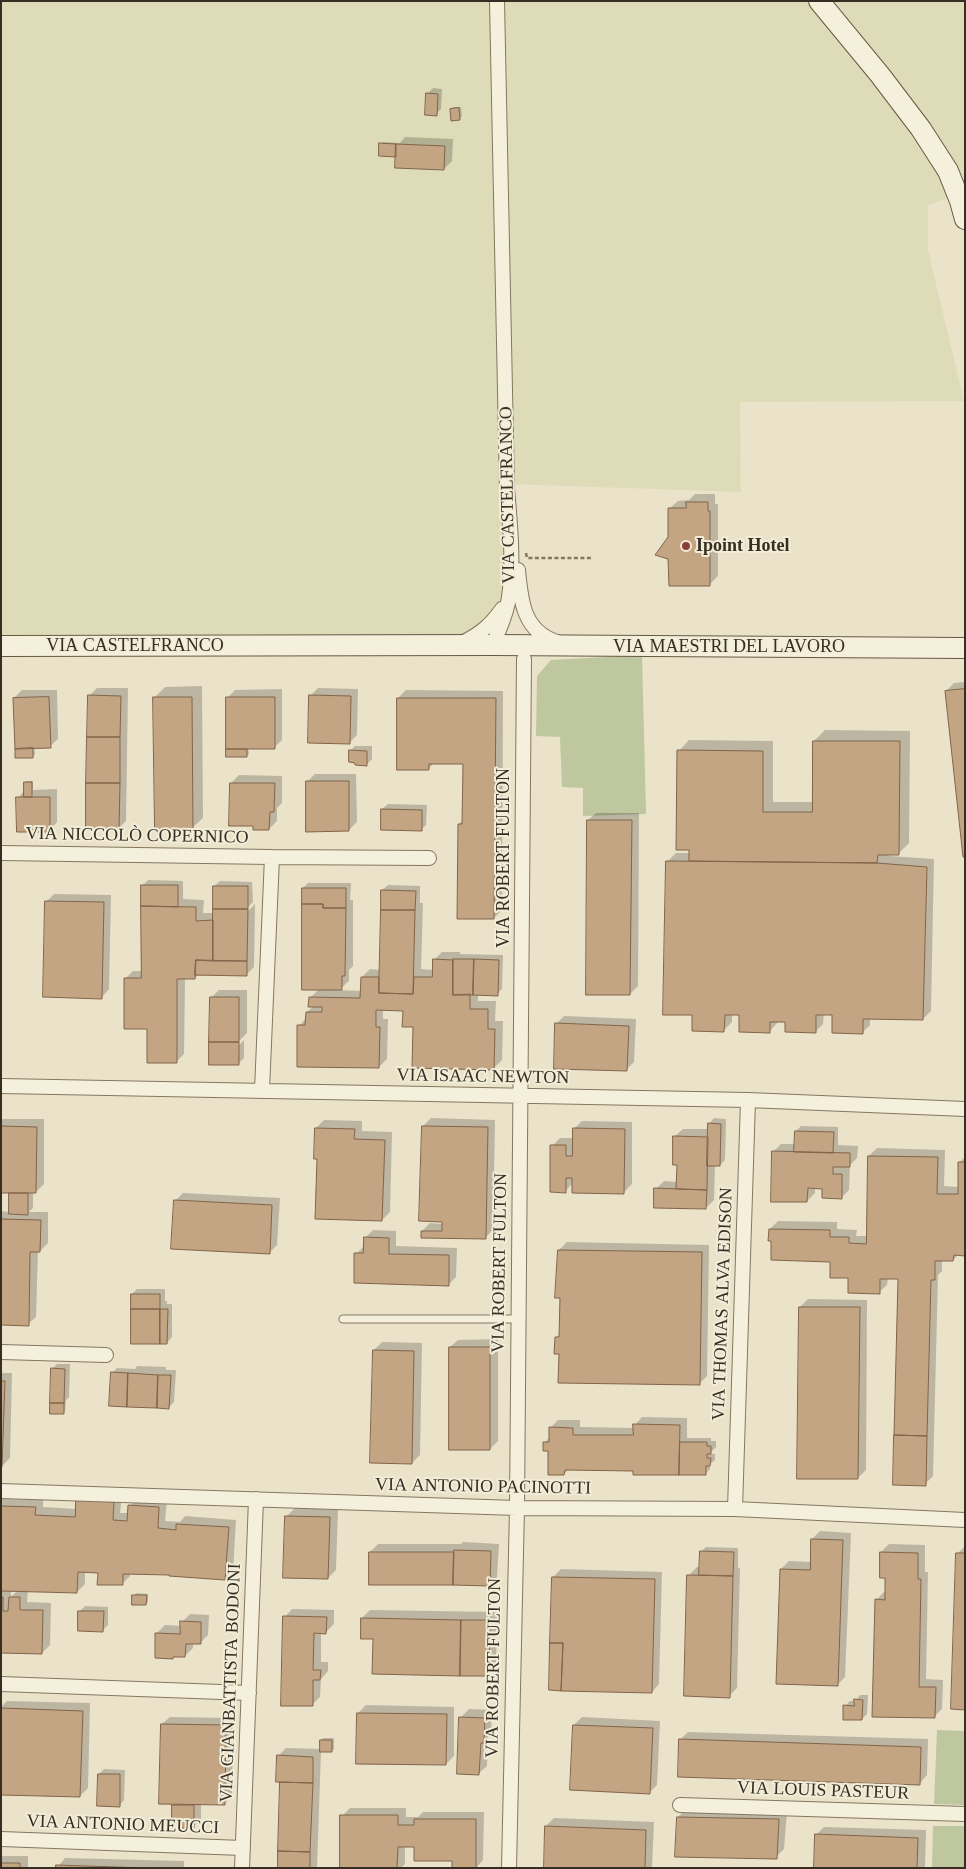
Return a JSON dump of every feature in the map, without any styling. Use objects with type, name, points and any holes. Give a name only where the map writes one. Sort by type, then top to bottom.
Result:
[{"type":"street","name":"VIA CASTELFRANCO","points":[[1,646],[493,645],[506,613],[509,598],[510,524],[507,478],[497,1]]},
{"type":"street","points":[[820,1],[921,129],[948,171],[965,219]]},
{"type":"street","points":[[510,524],[516,554],[522,606],[529,620],[540,635],[574,646]]},
{"type":"street","points":[[459,645],[480,634],[493,622],[509,598]]},
{"type":"street","name":"VIA MAESTRI DEL LAVORO","points":[[493,645],[965,648]]},
{"type":"street","name":"VIA ROBERT FULTON","points":[[509,1868],[517,1508],[524,659]]},
{"type":"street","name":"VIA NICCOLÒ COPERNICO","points":[[1,853],[429,858]]},
{"type":"street","name":"VIA NICCOLÒ COPERNICO","points":[[262,1090],[272,857]]},
{"type":"street","name":"VIA ISAAC NEWTON","points":[[1,1086],[748,1100],[965,1109]]},
{"type":"street","name":"VIA THOMAS ALVA EDISON","points":[[735,1508],[748,1100]]},
{"type":"street","points":[[1,1352],[106,1355]]},
{"type":"street","name":"VIA ANTONIO PACINOTTI","points":[[1,1491],[517,1508],[735,1508],[965,1520]]},
{"type":"street","name":"VIA GIANBATTISTA BODONI","points":[[242,1868],[256,1499]]},
{"type":"street","points":[[1,1684],[249,1693]]},
{"type":"street","name":"VIA LOUIS PASTEUR","points":[[680,1804],[965,1814]]},
{"type":"street","name":"VIA ANTONIO MEUCCI","points":[[1,1839],[243,1848]]},
{"type":"lane","points":[[343,1319],[518,1319]]},
{"type":"path","points":[[526,551],[527,558],[591,558]]},
{"type":"shaded area","points":[[1,1],[965,1],[965,192],[928,205],[928,250],[964,401],[740,402],[741,492],[507,484],[509,513],[499,638],[1,639]]},
{"type":"green space","points":[[642,655],[646,814],[583,816],[583,788],[562,787],[560,737],[536,736],[537,676],[551,660]]},
{"type":"green space","points":[[937,1730],[965,1731],[965,1805],[934,1804]]},
{"type":"green space","points":[[933,1826],[965,1826],[965,1868],[932,1868]]},
{"type":"building","points":[[426,93],[438,94],[437,116],[425,115]]},
{"type":"building","points":[[459,108],[460,120],[451,121],[450,109]]},
{"type":"building","points":[[379,143],[396,144],[396,157],[379,156]]},
{"type":"building","points":[[396,144],[445,146],[444,170],[395,168]]},
{"type":"building","name":"Ipoint Hotel","points":[[686,502],[708,502],[708,511],[710,511],[710,586],[669,586],[668,559],[655,555],[668,537],[668,508],[686,508]]},
{"type":"building","points":[[965,689],[965,857],[963,857],[945,691]]},
{"type":"building","points":[[88,695],[121,696],[120,737],[87,737]]},
{"type":"building","points":[[309,695],[351,696],[350,744],[308,743]]},
{"type":"building","points":[[49,697],[51,748],[15,749],[13,698]]},
{"type":"building","points":[[153,697],[192,697],[193,830],[155,830]]},
{"type":"building","points":[[226,697],[275,697],[275,749],[226,749]]},
{"type":"building","points":[[397,698],[496,698],[494,919],[457,919],[458,824],[462,824],[463,764],[429,764],[429,770],[397,770]]},
{"type":"building","points":[[87,737],[120,737],[120,783],[86,783]]},
{"type":"building","points":[[813,741],[900,741],[899,855],[878,855],[877,863],[689,861],[689,850],[676,850],[677,750],[763,751],[763,812],[812,812]]},
{"type":"building","points":[[33,748],[33,758],[15,758],[15,749]]},
{"type":"building","points":[[226,749],[247,749],[247,757],[226,757]]},
{"type":"building","points":[[349,750],[367,751],[367,766],[355,765],[355,763],[349,762]]},
{"type":"building","points":[[306,781],[349,781],[349,831],[306,832]]},
{"type":"building","points":[[24,782],[32,782],[32,797],[24,797]]},
{"type":"building","points":[[86,783],[120,783],[119,830],[86,830]]},
{"type":"building","points":[[230,783],[275,783],[274,812],[270,812],[269,830],[253,830],[253,826],[229,826]]},
{"type":"building","points":[[16,797],[50,797],[50,832],[17,832]]},
{"type":"building","points":[[381,809],[422,810],[422,831],[381,830]]},
{"type":"building","points":[[587,820],[632,820],[630,995],[586,995]]},
{"type":"building","points":[[666,861],[877,863],[927,867],[923,1020],[863,1019],[863,1034],[832,1033],[832,1015],[816,1015],[816,1033],[785,1032],[785,1022],[770,1022],[770,1033],[739,1032],[739,1015],[725,1015],[724,1032],[692,1031],[692,1015],[663,1015]]},
{"type":"building","points":[[141,885],[178,885],[178,907],[141,906]]},
{"type":"building","points":[[213,886],[248,886],[248,909],[213,909]]},
{"type":"building","points":[[302,888],[346,888],[346,908],[323,908],[323,904],[302,904]]},
{"type":"building","points":[[381,890],[416,891],[415,910],[381,910]]},
{"type":"building","points":[[45,901],[104,902],[102,999],[43,997]]},
{"type":"building","points":[[302,904],[323,904],[323,908],[346,908],[345,976],[342,976],[342,990],[302,990]]},
{"type":"building","points":[[141,906],[196,907],[196,921],[213,920],[213,961],[196,960],[195,979],[177,979],[177,1063],[147,1063],[147,1029],[124,1029],[124,978],[141,978]]},
{"type":"building","points":[[213,909],[248,909],[247,961],[213,961]]},
{"type":"building","points":[[381,910],[415,910],[413,994],[379,993]]},
{"type":"building","points":[[433,959],[453,960],[453,995],[470,994],[470,1009],[488,1009],[488,1029],[495,1029],[494,1070],[412,1068],[413,1027],[402,1027],[403,1011],[376,1010],[376,1027],[380,1027],[379,1068],[297,1067],[297,1025],[305,1025],[306,1012],[322,1012],[322,1007],[308,1007],[309,997],[360,998],[361,977],[379,977],[379,993],[413,994],[414,977],[432,977]]},
{"type":"building","points":[[453,959],[474,959],[473,995],[453,995]]},
{"type":"building","points":[[474,959],[499,960],[498,996],[473,995]]},
{"type":"building","points":[[196,960],[247,961],[247,976],[195,975]]},
{"type":"building","points":[[210,997],[239,997],[239,1042],[209,1042]]},
{"type":"building","points":[[555,1023],[629,1026],[627,1071],[554,1069]]},
{"type":"building","points":[[209,1042],[239,1042],[239,1065],[209,1065]]},
{"type":"building","points":[[708,1123],[721,1124],[720,1166],[707,1166]]},
{"type":"building","points":[[1,1126],[37,1127],[36,1193],[1,1193]]},
{"type":"building","points":[[422,1126],[488,1127],[486,1239],[421,1238],[421,1231],[442,1231],[442,1222],[419,1221]]},
{"type":"building","points":[[315,1128],[355,1129],[354,1139],[385,1140],[382,1221],[315,1219],[317,1159],[314,1159]]},
{"type":"building","points":[[573,1128],[625,1129],[624,1194],[572,1193],[572,1178],[566,1178],[566,1193],[550,1192],[550,1145],[566,1145],[566,1156],[572,1156]]},
{"type":"building","points":[[795,1131],[834,1132],[833,1153],[794,1152]]},
{"type":"building","points":[[673,1136],[708,1137],[707,1190],[676,1189],[677,1165],[673,1165]]},
{"type":"building","points":[[772,1151],[850,1153],[850,1167],[833,1167],[833,1174],[842,1174],[842,1199],[822,1198],[822,1189],[808,1188],[807,1202],[771,1202]]},
{"type":"building","points":[[868,1156],[938,1157],[937,1194],[958,1194],[958,1162],[965,1162],[965,1256],[954,1255],[953,1261],[935,1261],[935,1280],[931,1280],[927,1436],[894,1435],[898,1279],[880,1279],[880,1294],[848,1293],[848,1278],[830,1278],[830,1262],[771,1260],[771,1241],[768,1241],[769,1229],[830,1230],[830,1237],[849,1237],[849,1243],[866,1244]]},
{"type":"building","points":[[654,1188],[707,1190],[706,1209],[654,1208]]},
{"type":"building","points":[[9,1193],[28,1193],[28,1215],[9,1214]]},
{"type":"building","points":[[174,1200],[272,1205],[270,1254],[171,1249]]},
{"type":"building","points":[[1,1219],[41,1220],[40,1252],[30,1252],[29,1326],[1,1325]]},
{"type":"building","points":[[364,1237],[389,1238],[389,1254],[449,1255],[449,1286],[354,1283],[354,1253],[363,1253]]},
{"type":"building","points":[[558,1250],[702,1252],[700,1385],[558,1383],[559,1354],[554,1354],[555,1337],[559,1337],[560,1298],[555,1298]]},
{"type":"building","points":[[131,1294],[160,1294],[160,1309],[131,1309]]},
{"type":"building","points":[[799,1307],[860,1307],[858,1479],[797,1479]]},
{"type":"building","points":[[131,1309],[160,1309],[160,1344],[131,1344]]},
{"type":"building","points":[[160,1309],[168,1309],[167,1344],[160,1344]]},
{"type":"building","points":[[449,1347],[490,1347],[490,1450],[449,1450]]},
{"type":"building","points":[[373,1350],[414,1351],[412,1464],[370,1463]]},
{"type":"building","points":[[51,1368],[65,1369],[64,1403],[50,1403]]},
{"type":"building","points":[[111,1372],[128,1373],[127,1407],[109,1406]]},
{"type":"building","points":[[128,1373],[158,1375],[157,1408],[127,1407]]},
{"type":"building","points":[[158,1375],[171,1375],[169,1409],[157,1408]]},
{"type":"building","points":[[1,1381],[5,1381],[2,1467],[1,1467]]},
{"type":"building","points":[[50,1403],[64,1403],[64,1414],[50,1414]]},
{"type":"building","points":[[633,1424],[680,1425],[679,1475],[633,1475],[633,1471],[565,1470],[564,1475],[548,1475],[548,1451],[543,1451],[543,1442],[549,1442],[549,1427],[573,1428],[573,1435],[633,1435]]},
{"type":"building","points":[[894,1435],[927,1436],[926,1486],[893,1485]]},
{"type":"building","points":[[680,1442],[707,1442],[707,1446],[711,1446],[711,1454],[707,1454],[707,1458],[711,1458],[710,1466],[706,1466],[706,1475],[679,1475]]},
{"type":"building","points":[[76,1499],[114,1502],[113,1520],[127,1521],[128,1505],[159,1507],[158,1528],[176,1530],[176,1524],[229,1527],[225,1580],[169,1575],[123,1574],[123,1585],[97,1585],[98,1573],[78,1572],[77,1593],[1,1591],[1,1506],[36,1507],[35,1515],[75,1517]]},
{"type":"building","points":[[285,1516],[330,1517],[328,1579],[283,1578]]},
{"type":"building","points":[[811,1539],[843,1540],[838,1686],[776,1684],[780,1569],[810,1570]]},
{"type":"building","points":[[454,1550],[491,1551],[490,1586],[453,1585]]},
{"type":"building","points":[[700,1551],[734,1552],[733,1576],[699,1575]]},
{"type":"building","points":[[369,1552],[454,1552],[453,1585],[369,1585]]},
{"type":"building","points":[[880,1552],[918,1553],[918,1579],[921,1579],[919,1687],[936,1687],[935,1718],[872,1717],[875,1599],[885,1600],[885,1578],[880,1578]]},
{"type":"building","points":[[956,1553],[965,1553],[965,1710],[951,1709]]},
{"type":"building","points":[[687,1575],[733,1576],[730,1698],[684,1696]]},
{"type":"building","points":[[552,1577],[655,1579],[652,1693],[561,1691],[563,1643],[550,1643]]},
{"type":"building","points":[[132,1595],[147,1595],[146,1605],[132,1605]]},
{"type":"building","points":[[1,1597],[3,1597],[3,1611],[8,1611],[9,1597],[20,1597],[20,1610],[43,1610],[42,1654],[1,1653]]},
{"type":"building","points":[[78,1611],[104,1611],[103,1632],[78,1631]]},
{"type":"building","points":[[283,1616],[327,1617],[326,1634],[314,1633],[313,1670],[321,1670],[320,1680],[313,1680],[313,1706],[281,1706]]},
{"type":"building","points":[[361,1618],[461,1620],[460,1676],[372,1674],[373,1639],[361,1639]]},
{"type":"building","points":[[461,1620],[490,1620],[489,1676],[460,1676]]},
{"type":"building","points":[[180,1621],[201,1622],[201,1644],[186,1644],[185,1657],[173,1657],[173,1659],[155,1658],[155,1633],[180,1634]]},
{"type":"building","points":[[550,1643],[563,1643],[561,1691],[549,1690]]},
{"type":"building","points":[[854,1699],[863,1700],[862,1720],[843,1720],[843,1705],[854,1706]]},
{"type":"building","points":[[1,1708],[83,1711],[80,1797],[1,1795]]},
{"type":"building","points":[[357,1713],[447,1714],[446,1765],[356,1764]]},
{"type":"building","points":[[459,1717],[485,1718],[484,1743],[481,1743],[479,1775],[457,1774]]},
{"type":"building","points":[[161,1724],[226,1725],[225,1805],[159,1804]]},
{"type":"building","points":[[573,1725],[653,1728],[650,1794],[570,1790]]},
{"type":"building","points":[[679,1739],[921,1747],[920,1785],[678,1777]]},
{"type":"building","points":[[320,1740],[332,1740],[332,1752],[320,1752]]},
{"type":"building","points":[[277,1755],[313,1757],[313,1783],[276,1782]]},
{"type":"building","points":[[98,1774],[120,1774],[120,1807],[97,1806]]},
{"type":"building","points":[[280,1782],[313,1783],[310,1852],[278,1851]]},
{"type":"building","points":[[172,1805],[194,1805],[194,1828],[181,1828],[181,1823],[172,1823]]},
{"type":"building","points":[[340,1815],[398,1815],[398,1825],[414,1825],[414,1819],[476,1819],[476,1868],[452,1868],[452,1861],[414,1861],[414,1847],[398,1847],[397,1868],[340,1868]]},
{"type":"building","points":[[677,1817],[779,1819],[777,1859],[675,1857]]},
{"type":"building","points":[[545,1826],[646,1830],[645,1868],[544,1868]]},
{"type":"building","points":[[815,1834],[918,1838],[917,1868],[814,1868]]},
{"type":"building","points":[[278,1851],[310,1852],[310,1868],[278,1868]]},
{"type":"building","points":[[1,1863],[20,1863],[20,1868],[1,1868]]},
{"type":"building","points":[[56,1865],[147,1868],[56,1868]]},
{"type":"place","name":"Ipoint Hotel","points":[[686,546]]}]
